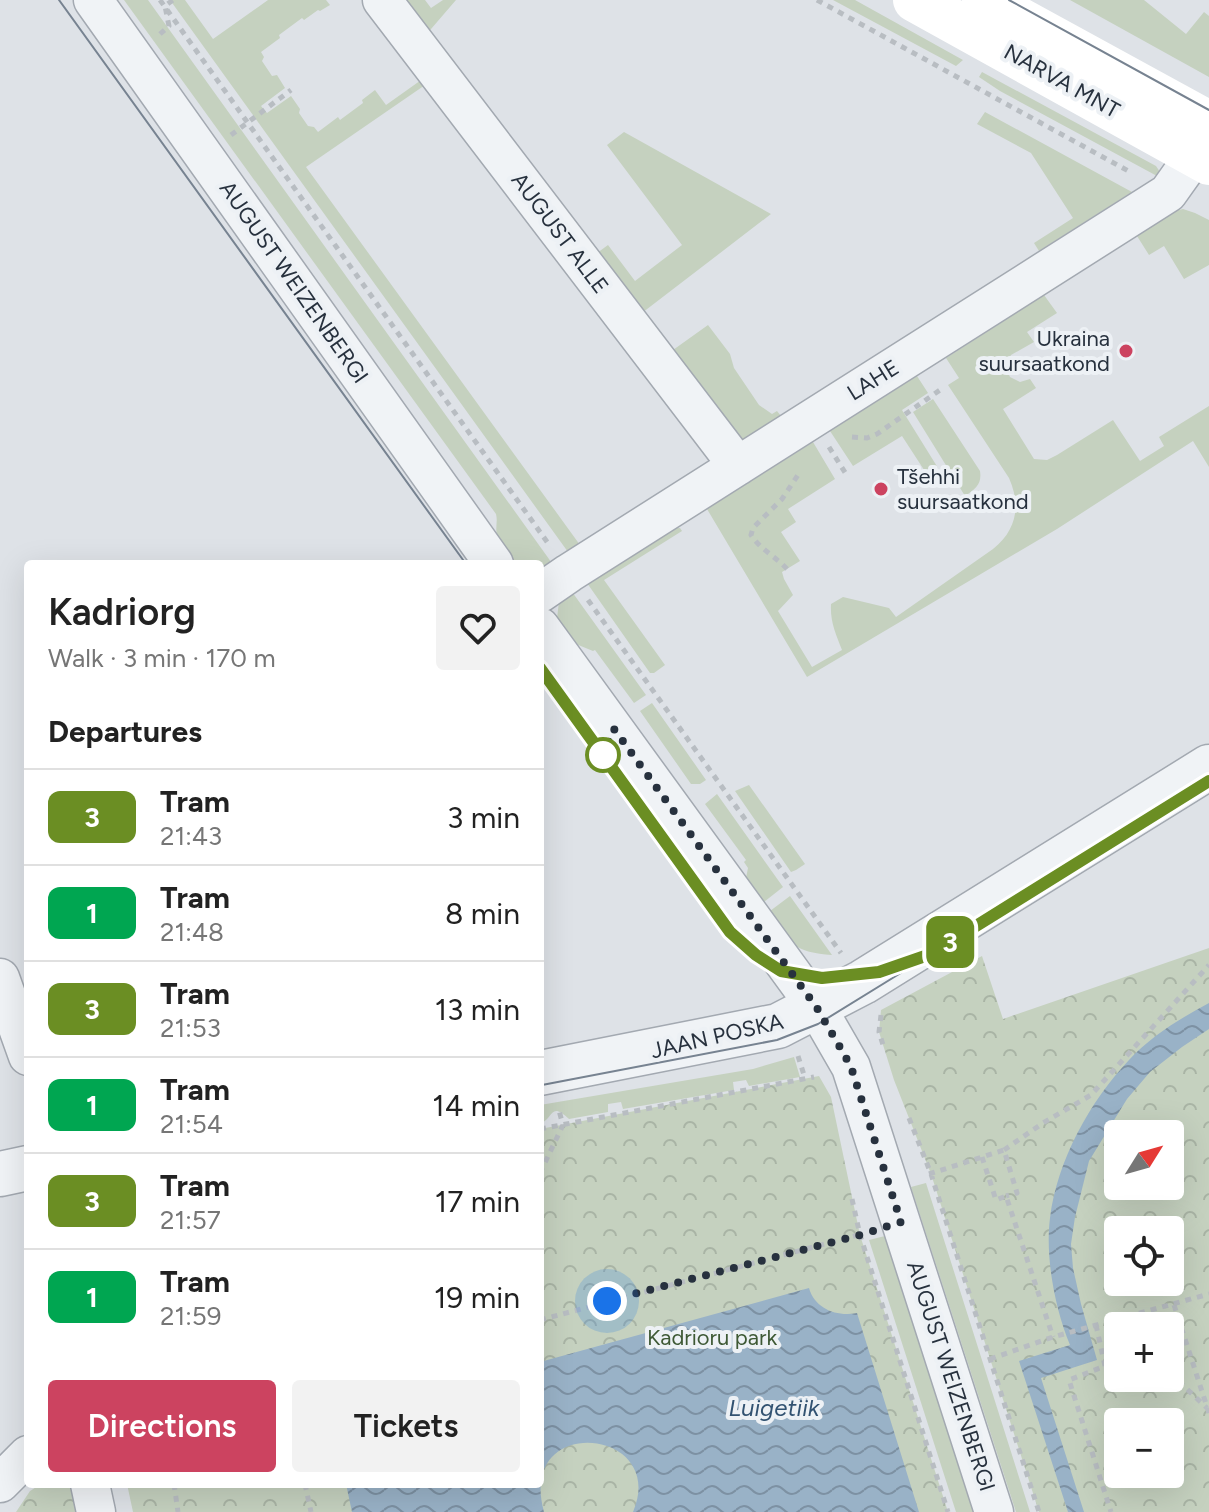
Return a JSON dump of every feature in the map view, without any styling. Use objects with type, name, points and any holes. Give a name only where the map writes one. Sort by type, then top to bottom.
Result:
[{"type":"main road","name":"NARVA MNT","points":[[915,0],[1204,147]]},
{"type":"main road","name":"NARVA MNT","points":[[984,0],[1204,147]]},
{"type":"street","name":"AUGUST WEIZENBERGI","points":[[93,0],[491,560]]},
{"type":"street","name":"AUGUST ALLE","points":[[382,0],[738,466]]},
{"type":"street","name":"LAHE","points":[[554,583],[1168,193],[1204,147]]},
{"type":"street","name":"AUGUST WEIZENBERGI","points":[[544,633],[817,1008],[851,1067],[994,1512]]},
{"type":"street","name":"JAAN POSKA","points":[[545,1072],[778,1026],[863,982],[1209,767]]},
{"type":"street","points":[[0,978],[24,1045]]},
{"type":"street","points":[[0,1174],[24,1169]]},
{"type":"street","points":[[0,1483],[24,1459]]},
{"type":"street","points":[[91,1488],[96,1512]]},
{"type":"path","points":[[160,0],[248,122],[539,560]]},
{"type":"path","points":[[817,0],[1168,193]]},
{"type":"path","points":[[204,155],[291,90]]},
{"type":"path","points":[[845,436],[867,438],[877,434],[940,390]]},
{"type":"path","points":[[787,569],[751,535],[753,528],[782,499],[803,468]]},
{"type":"path","points":[[554,583],[836,946]]},
{"type":"path","points":[[544,1319],[860,1235],[931,1174],[1004,1150],[1091,1095],[1209,965]]},
{"type":"path","points":[[881,1010],[879,1032],[886,1056]]},
{"type":"path","points":[[798,1056],[805,1078]]},
{"type":"path","points":[[544,1165],[563,1125],[545,1072]]},
{"type":"path","points":[[544,1128],[819,1076]]},
{"type":"path","points":[[904,1107],[931,1174],[1039,1512]]},
{"type":"path","points":[[982,1157],[996,1200],[1017,1193],[1004,1150]]},
{"type":"path","points":[[850,1189],[860,1235],[948,1512]]},
{"type":"path","points":[[1006,1196],[1053,1337]]},
{"type":"path","points":[[1146,1312],[1209,1294]]},
{"type":"path","points":[[1174,1305],[1208,1411]]},
{"type":"path","points":[[990,1359],[1104,1323]]},
{"type":"path","points":[[1096,1325],[1105,1366],[1069,1380],[1111,1512]]},
{"type":"path","points":[[1184,1387],[1208,1411]]},
{"type":"path","points":[[175,1488],[178,1512]]},
{"type":"path","points":[[306,1488],[311,1512]]},
{"type":"green space","points":[[124,0],[148,0],[554,566],[544,571],[544,560],[511,560],[498,539],[496,514]]},
{"type":"green space","points":[[170,0],[185,0],[213,39],[268,0],[326,0],[330,5],[304,20],[302,18],[261,52],[264,57],[262,61],[272,76],[277,75],[285,88],[261,106],[267,113],[291,96],[308,126],[318,132],[338,117],[340,120],[375,90],[386,105],[424,78],[428,83],[306,167],[580,545],[568,552]]},
{"type":"green space","points":[[398,0],[425,0],[431,8],[443,0],[456,0],[425,36]]},
{"type":"green space","points":[[833,0],[855,0],[963,60],[956,66]]},
{"type":"green space","points":[[1070,0],[1144,0],[1186,34],[1204,12],[1209,16],[1209,77]]},
{"type":"green space","points":[[982,72],[1156,166],[1160,172],[1157,176],[1000,91],[979,77]]},
{"type":"green space","points":[[985,112],[1132,192],[1039,251],[1034,243],[1073,218],[1031,153],[977,124]]},
{"type":"green space","points":[[624,132],[771,214],[638,316],[593,256],[608,245],[635,281],[682,245],[607,145]]},
{"type":"green space","points":[[1183,209],[1209,220],[1209,265],[1184,279],[1164,246],[1149,255],[1137,236]]},
{"type":"green space","points":[[1044,295],[1057,313],[1027,332],[1034,342],[1011,355],[1005,366],[1010,377],[1020,382],[1030,379],[1036,388],[1003,409],[1034,459],[1047,460],[1113,420],[1140,461],[1164,446],[1159,437],[1209,406],[1209,467],[1193,441],[1057,529],[807,677],[707,509],[813,442],[835,479],[788,509],[796,522],[781,532],[800,561],[782,572],[793,595],[778,611],[812,667],[842,650],[832,622],[831,604],[843,597],[889,608],[896,617],[993,549],[1012,525],[1016,507],[1013,488],[948,385],[959,378],[946,358]]},
{"type":"green space","points":[[708,325],[730,354],[734,368],[759,405],[772,414],[777,411],[781,416],[734,447],[666,355]]},
{"type":"green space","points":[[917,376],[928,393],[902,410],[938,468],[928,476],[902,436],[853,466],[830,431]]},
{"type":"green space","points":[[933,399],[980,471],[977,486],[965,496],[913,412]]},
{"type":"green space","points":[[676,528],[682,531],[604,580],[665,665],[650,673],[587,583]]},
{"type":"green space","points":[[570,589],[646,695],[634,703],[595,650],[571,642],[557,618],[559,602]]},
{"type":"green space","points":[[652,703],[706,780],[700,784],[691,784],[640,711]]},
{"type":"green space","points":[[749,785],[805,864],[796,870],[791,872],[735,791]]},
{"type":"green space","points":[[717,794],[783,887],[760,905],[746,878],[746,860],[705,804]]},
{"type":"green space","points":[[790,896],[832,955],[801,949],[780,932],[766,914]]},
{"type":"green space","points":[[1209,948],[1209,1512],[1039,1512],[931,1174],[894,1080],[879,1032],[881,1010],[982,956],[1003,1019]]},
{"type":"green space","points":[[794,1057],[800,1077],[749,1086],[746,1080],[733,1082],[734,1090],[623,1109],[621,1102],[608,1104],[608,1112],[569,1119],[555,1111],[544,1121],[544,1104],[753,1069]]},
{"type":"green space","name":"Kadrioru park","points":[[819,1076],[831,1097],[860,1235],[948,1512],[133,1512],[128,1488],[544,1488],[544,1128]]},
{"type":"green space","points":[[926,1183],[1030,1512],[1016,1512],[911,1187]]},
{"type":"green space","points":[[885,1236],[974,1512],[956,1512],[869,1240]]},
{"type":"green space","points":[[35,1488],[72,1488],[77,1490],[85,1512],[16,1512]]},
{"type":"water","points":[[1209,1003],[1209,1029],[1150,1072],[1114,1120],[1104,1120],[1104,1137],[1089,1161],[1075,1217],[1071,1244],[1073,1268],[1097,1360],[1041,1378],[1084,1512],[1068,1512],[1019,1361],[1070,1345],[1050,1266],[1049,1233],[1054,1197],[1068,1154],[1101,1094],[1138,1051],[1177,1021]]},
{"type":"water","name":"Luigetiik","points":[[809,1288],[816,1301],[828,1310],[842,1314],[857,1313],[919,1512],[633,1512],[638,1484],[630,1462],[613,1449],[592,1443],[569,1446],[551,1458],[544,1473],[544,1361]]},
{"type":"water","name":"Luigetiik","points":[[347,1488],[542,1488],[544,1512],[352,1512]]},
{"type":"tram line","points":[[59,0],[463,560]]},
{"type":"tram line","points":[[1009,0],[1209,110]]},
{"type":"tram line","points":[[544,674],[730,932],[756,955],[781,971],[822,978],[879,972],[931,954],[1209,781]]},
{"type":"tram line","name":"3","points":[[544,674],[730,932],[756,955],[781,971],[822,978],[879,972],[931,954],[1209,781]]},
{"type":"tram line","points":[[544,1085],[777,1040],[818,1024],[904,971]]},
{"type":"place","name":"Ukraina suursaatkond","points":[[1126,351]]},
{"type":"place","name":"Tšehhi suursaatkond","points":[[881,489]]},
{"type":"route","points":[[603,755],[614,729],[817,1008],[851,1067],[901,1222],[607,1301]]}]
